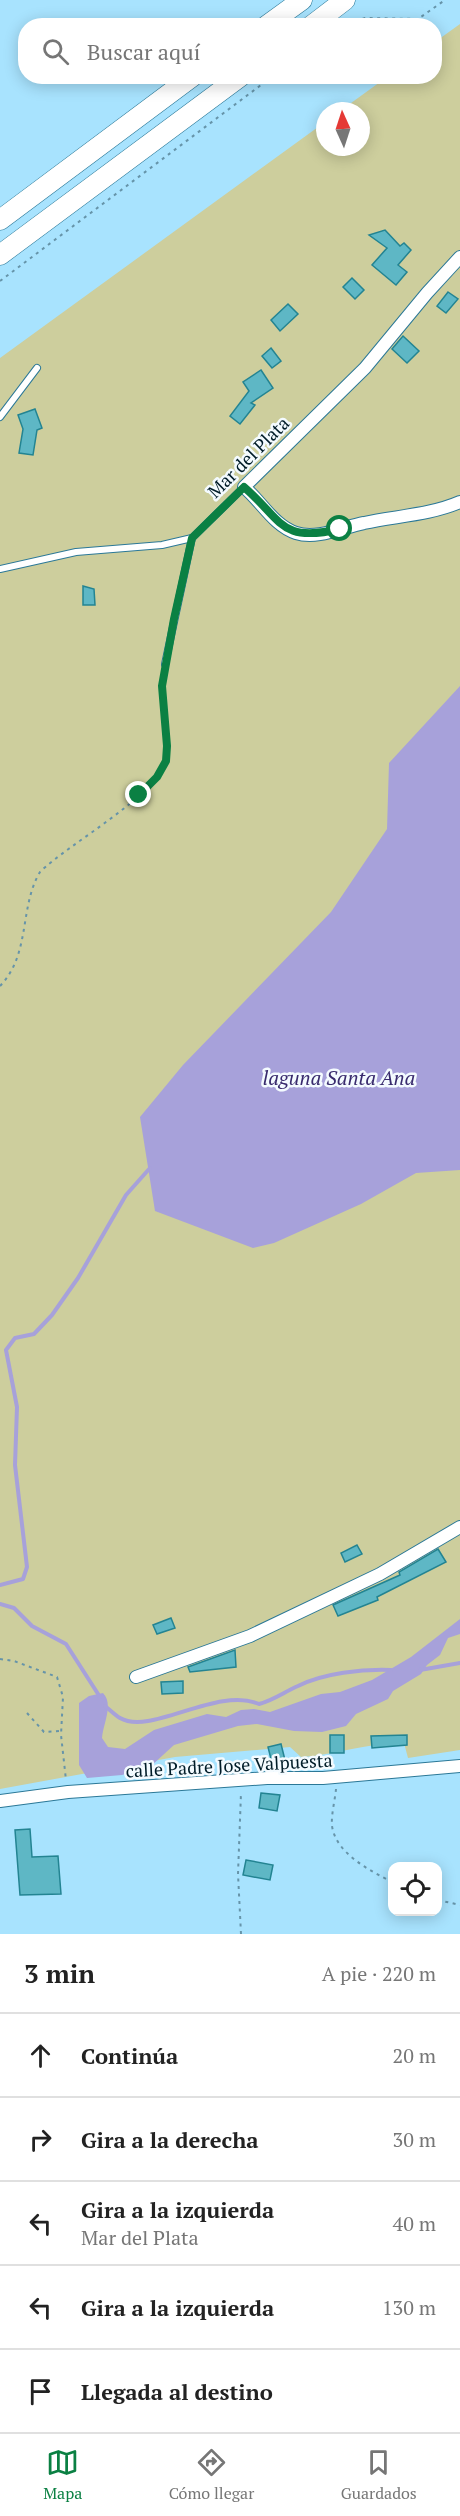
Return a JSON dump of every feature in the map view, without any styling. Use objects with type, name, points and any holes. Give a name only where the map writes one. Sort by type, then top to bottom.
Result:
[{"type":"highway","points":[[277,18],[302,0]]},
{"type":"highway","points":[[321,18],[345,0]]},
{"type":"highway","points":[[0,220],[182,84]]},
{"type":"highway","points":[[0,255],[230,84]]},
{"type":"street","name":"Mar del Plata","points":[[244,487],[365,368],[460,257]]},
{"type":"street","points":[[244,487],[278,522],[296,533],[315,535],[460,502]]},
{"type":"street","points":[[136,1677],[250,1635],[380,1574],[460,1527]]},
{"type":"street","name":"calle Padre Jose Valpuesta","points":[[0,1801],[68,1792],[267,1778],[339,1777],[460,1766]]},
{"type":"lane","points":[[0,417],[37,368]]},
{"type":"lane","name":"Mar del Plata","points":[[192,538],[244,487]]},
{"type":"lane","points":[[0,569],[76,552],[162,545],[192,538],[165,664]]},
{"type":"path","points":[[419,18],[445,0]]},
{"type":"path","points":[[0,281],[262,84]]},
{"type":"path","points":[[0,986],[15,965],[22,945],[33,884],[40,872],[123,809],[157,777],[166,761],[162,686],[165,664]]},
{"type":"path","points":[[0,1659],[14,1661],[57,1677],[61,1686],[61,1731],[68,1792]]},
{"type":"path","points":[[27,1713],[44,1732],[61,1731]]},
{"type":"path","points":[[339,1777],[332,1827],[342,1848],[368,1869],[388,1879]]},
{"type":"path","points":[[241,1934],[238,1874],[242,1780]]},
{"type":"path","points":[[442,1901],[460,1905]]},
{"type":"green space","points":[[460,24],[460,1750],[408,1758],[404,1743],[391,1743],[301,1757],[290,1747],[175,1757],[0,1789],[0,358],[316,129],[316,156],[370,156],[370,102],[352,102],[377,84],[442,84],[442,37]]},
{"type":"water","name":"laguna Santa Ana","points":[[460,686],[460,1170],[416,1173],[361,1204],[274,1243],[253,1248],[155,1211],[140,1117],[183,1065],[331,912],[387,829],[389,763]]},
{"type":"water","points":[[460,1619],[460,1634],[448,1638],[440,1655],[427,1665],[421,1674],[393,1691],[388,1699],[356,1714],[346,1726],[322,1732],[294,1731],[257,1724],[238,1726],[174,1745],[151,1766],[122,1775],[87,1778],[79,1765],[79,1703],[89,1696],[103,1693],[108,1708],[102,1738],[108,1747],[125,1749],[154,1730],[207,1714],[226,1717],[241,1710],[254,1709],[270,1712],[321,1694],[340,1692],[372,1680],[411,1657]]},
{"type":"building","points":[[385,230],[400,246],[404,243],[411,250],[398,265],[407,272],[396,285],[372,265],[387,248],[369,235]]},
{"type":"building","points":[[352,278],[364,290],[355,299],[343,287]]},
{"type":"building","points":[[448,292],[458,299],[446,313],[437,306]]},
{"type":"building","points":[[288,304],[298,314],[280,331],[271,320]]},
{"type":"building","points":[[403,336],[419,351],[407,363],[392,349]]},
{"type":"building","points":[[271,348],[281,361],[272,368],[262,356]]},
{"type":"building","points":[[261,370],[273,388],[251,403],[255,405],[240,424],[230,416],[249,391],[243,382]]},
{"type":"building","points":[[35,409],[42,428],[37,430],[33,455],[19,453],[23,429],[18,415]]},
{"type":"building","points":[[83,586],[94,589],[95,605],[83,605]]},
{"type":"building","points":[[357,1545],[362,1554],[345,1562],[341,1553]]},
{"type":"building","points":[[438,1549],[446,1562],[377,1597],[378,1600],[338,1616],[333,1605],[400,1575],[399,1572]]},
{"type":"building","points":[[171,1618],[175,1628],[157,1634],[153,1625]]},
{"type":"building","points":[[235,1650],[236,1667],[190,1672],[188,1667]]},
{"type":"building","points":[[183,1681],[183,1693],[162,1694],[161,1682]]},
{"type":"building","points":[[330,1735],[344,1735],[344,1753],[330,1753]]},
{"type":"building","points":[[407,1735],[407,1745],[372,1748],[371,1736]]},
{"type":"building","points":[[281,1744],[285,1760],[272,1763],[268,1747]]},
{"type":"building","points":[[261,1793],[280,1795],[277,1811],[259,1808]]},
{"type":"building","points":[[30,1829],[32,1857],[58,1856],[61,1894],[20,1895],[15,1830]]},
{"type":"building","points":[[246,1860],[273,1865],[270,1880],[243,1875]]},
{"type":"waterway","points":[[0,1585],[23,1579],[27,1567],[15,1465],[17,1407],[6,1350],[15,1338],[34,1334],[52,1315],[78,1278],[126,1195],[150,1168]]},
{"type":"waterway","points":[[0,1604],[14,1608],[32,1626],[66,1644],[100,1697]]},
{"type":"waterway","points":[[420,1670],[460,1663]]},
{"type":"waterway","points":[[105,1706],[120,1718],[133,1722],[149,1721],[224,1701],[242,1700],[259,1704],[293,1688],[331,1675],[356,1671],[391,1670]]},
{"type":"route","points":[[139,795],[157,777],[166,761],[162,686],[192,538],[244,487],[278,522],[296,533],[315,535],[340,529]]}]
